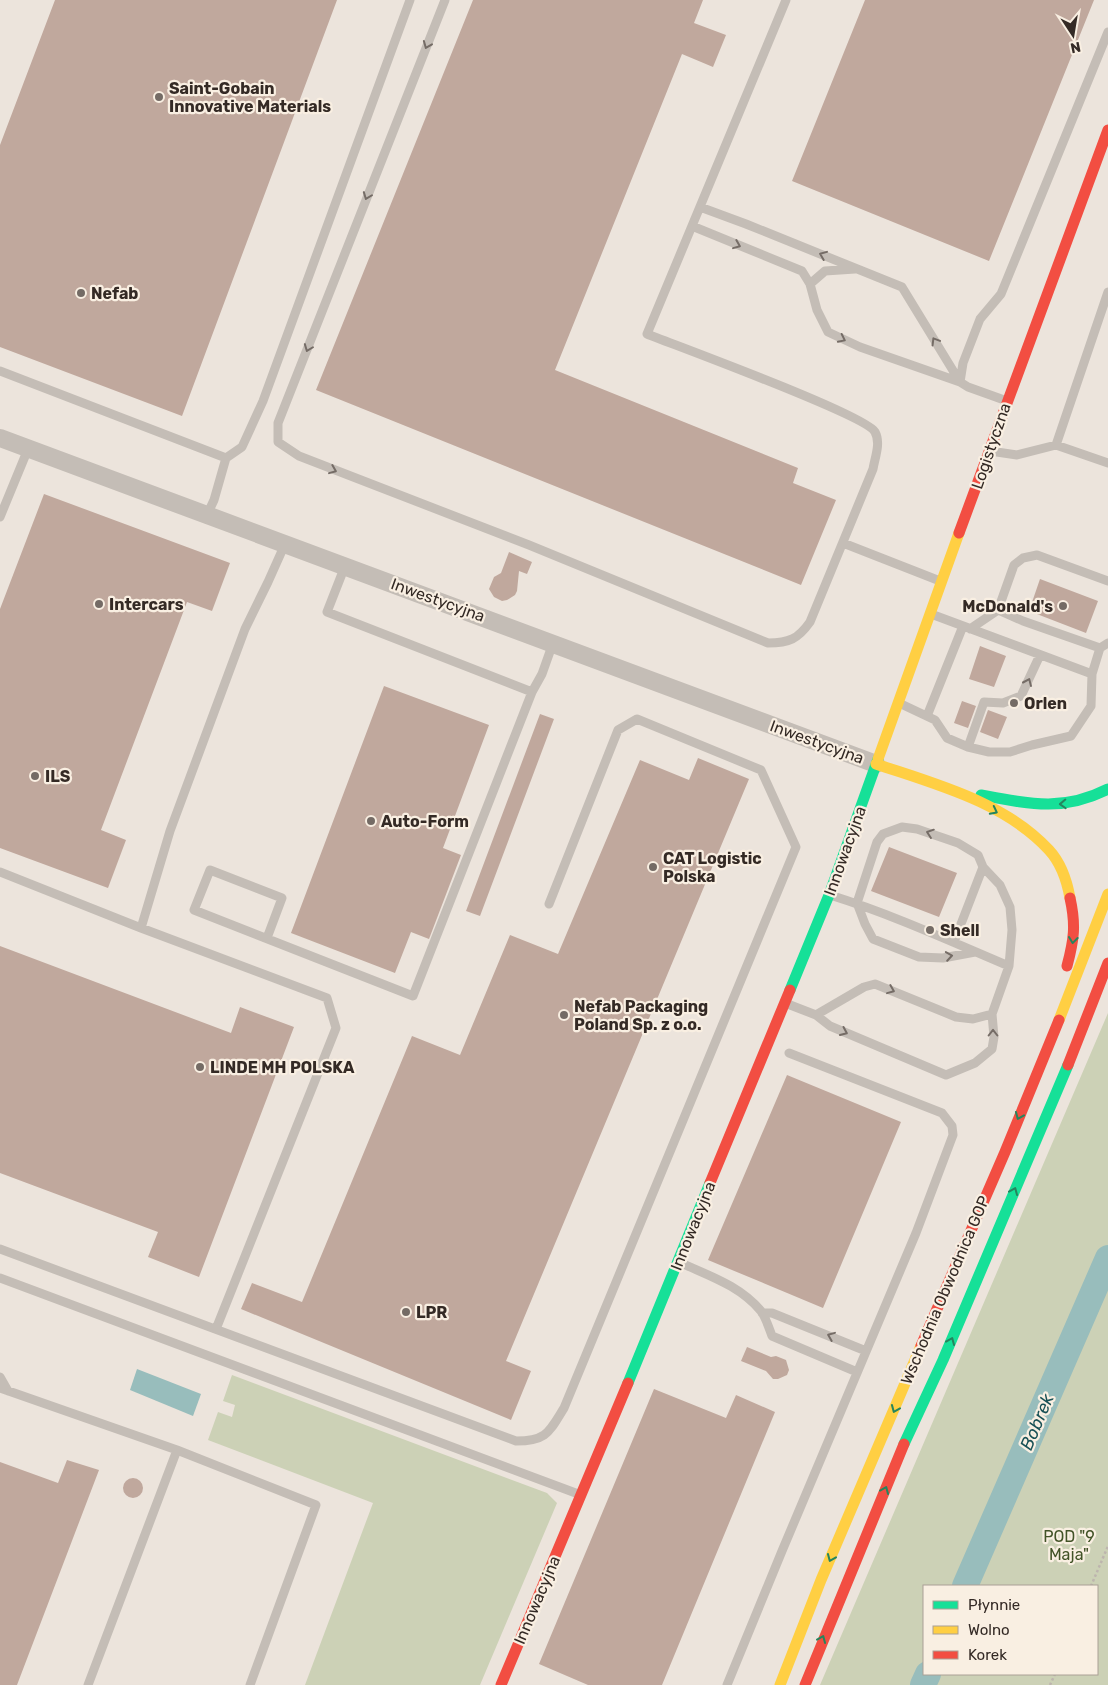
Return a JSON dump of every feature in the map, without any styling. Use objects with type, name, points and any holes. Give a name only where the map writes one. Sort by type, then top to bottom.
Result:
[{"type":"main road","name":"Logistyczna","points":[[876,764],[1007,401],[1108,130]]},
{"type":"main road","points":[[876,764],[950,790],[1016,822],[1050,852],[1070,893],[1074,914],[1074,941],[1038,1071]]},
{"type":"main road","name":"Innowacyjna","points":[[501,1685],[679,1262],[829,895],[876,764]]},
{"type":"main road","points":[[950,790],[1032,804],[1074,804],[1108,789]]},
{"type":"main road","name":"Wschodnia Obwodnica GOP","points":[[780,1685],[840,1536],[970,1235],[1038,1071],[1108,894]]},
{"type":"main road","name":"Wschodnia Obwodnica GOP","points":[[805,1685],[816,1652],[898,1458],[943,1360],[1068,1064],[1108,963]]},
{"type":"street","name":"Inwestycyjna","points":[[0,438],[876,764]]},
{"type":"lane","points":[[207,515],[214,500],[226,458],[242,446],[263,401],[410,0]]},
{"type":"lane","points":[[445,0],[278,424],[278,442],[299,456],[529,545],[768,643],[782,643],[801,635],[810,622],[873,469],[878,445],[874,431],[865,423],[825,404],[647,334],[786,0]]},
{"type":"lane","points":[[960,382],[963,363],[980,318],[1001,294],[1108,32]]},
{"type":"lane","points":[[700,207],[902,287],[960,382]]},
{"type":"lane","points":[[692,226],[802,271],[810,284],[818,310],[828,332],[860,348],[960,382],[968,387],[1007,401]]},
{"type":"lane","points":[[810,284],[826,271],[858,269]]},
{"type":"lane","points":[[1056,445],[1108,292]]},
{"type":"lane","points":[[0,371],[226,458]]},
{"type":"lane","points":[[990,451],[1017,455],[1056,445],[1108,463]]},
{"type":"lane","points":[[0,518],[28,448]]},
{"type":"lane","points":[[842,543],[942,582]]},
{"type":"lane","points":[[141,928],[170,832],[245,629],[284,544]]},
{"type":"lane","points":[[927,716],[967,627],[998,610],[1014,565],[1023,558],[1037,555],[1108,581]]},
{"type":"lane","points":[[345,566],[327,612],[532,692]]},
{"type":"lane","points":[[899,703],[935,720],[947,738],[968,747],[989,752],[1010,752],[1071,736],[1091,706],[1092,674],[1104,646],[1024,621],[998,610]]},
{"type":"lane","points":[[930,614],[1092,674]]},
{"type":"lane","points":[[267,938],[282,898],[210,870],[194,910],[413,996],[553,643]]},
{"type":"lane","points":[[968,747],[984,702],[1003,703],[1021,696],[1040,656]]},
{"type":"lane","points":[[0,1249],[516,1441],[532,1441],[549,1433],[564,1408],[796,847],[761,770],[638,719],[618,730],[549,904]]},
{"type":"lane","points":[[785,1003],[816,1015],[830,1026],[946,1075],[975,1063],[992,1049],[994,1037],[992,1014],[1009,966],[1012,930],[1010,907],[1000,886],[983,867],[978,855],[958,843],[917,829],[902,827],[883,834],[877,842],[857,904],[873,939],[919,957],[943,958],[975,952]]},
{"type":"lane","points":[[954,942],[983,867]]},
{"type":"lane","points":[[0,872],[141,928],[327,998],[336,1028],[216,1329]]},
{"type":"lane","points":[[829,895],[954,942],[1009,966]]},
{"type":"lane","points":[[816,1015],[864,987],[874,984],[956,1017],[973,1019],[992,1014]]},
{"type":"lane","points":[[727,1685],[923,1216],[953,1135],[952,1126],[942,1113],[790,1053]]},
{"type":"lane","points":[[679,1262],[733,1286],[762,1313],[772,1336],[857,1372]]},
{"type":"lane","points":[[0,1278],[582,1495]]},
{"type":"lane","points":[[762,1313],[772,1313],[866,1351]]},
{"type":"lane","points":[[0,1377],[4,1389],[176,1450],[316,1505],[250,1685]]},
{"type":"lane","points":[[88,1685],[176,1450]]},
{"type":"path","points":[[1091,1585],[1108,1546]]},
{"type":"green space","name":"POD \"9 Maja\"","points":[[1108,1013],[1108,1685],[820,1685]]},
{"type":"green space","points":[[232,1375],[547,1493],[557,1503],[480,1685],[305,1685],[373,1503],[208,1440],[218,1412],[232,1417],[235,1405],[223,1401]]},
{"type":"water","points":[[137,1369],[201,1394],[193,1416],[130,1390]]},
{"type":"building","points":[[55,0],[337,0],[182,416],[0,347],[0,145]]},
{"type":"building","points":[[473,0],[703,0],[694,23],[726,35],[713,67],[682,54],[555,370],[798,468],[793,483],[836,500],[801,585],[316,390]]},
{"type":"building","points":[[865,0],[1094,0],[989,261],[792,181]]},
{"type":"building","points":[[44,494],[230,563],[212,611],[187,602],[101,830],[126,840],[108,888],[0,848],[0,609]]},
{"type":"building","points":[[509,552],[532,562],[527,574],[519,571],[515,595],[502,601],[494,597],[489,589],[494,577],[501,573]]},
{"type":"building","name":"McDonald's","points":[[1040,579],[1098,601],[1086,633],[1029,611]]},
{"type":"building","points":[[980,646],[1006,656],[994,687],[969,679]]},
{"type":"building","points":[[384,686],[489,725],[443,848],[461,855],[429,939],[411,932],[395,973],[291,933]]},
{"type":"building","points":[[962,701],[976,706],[968,728],[954,723]]},
{"type":"building","points":[[988,710],[1007,717],[998,739],[980,732]]},
{"type":"building","points":[[540,714],[554,719],[480,916],[466,911]]},
{"type":"building","points":[[698,758],[749,779],[506,1361],[531,1371],[511,1420],[241,1309],[252,1283],[302,1302],[412,1036],[460,1055],[510,935],[558,954],[640,760],[689,780]]},
{"type":"building","points":[[889,847],[957,873],[939,917],[871,891]]},
{"type":"building","points":[[0,946],[231,1033],[240,1007],[294,1027],[199,1277],[148,1257],[158,1232],[0,1173]]},
{"type":"building","points":[[787,1075],[901,1122],[823,1308],[708,1260]]},
{"type":"building","points":[[747,1347],[771,1357],[776,1356],[786,1360],[789,1370],[787,1375],[773,1379],[766,1371],[741,1361]]},
{"type":"building","points":[[654,1389],[726,1418],[736,1395],[775,1412],[662,1685],[588,1685],[539,1664]]},
{"type":"building","points":[[67,1460],[99,1470],[17,1685],[0,1685],[0,1462],[58,1483]]},
{"type":"building","points":[[133,1478],[140,1481],[143,1488],[140,1495],[133,1498],[126,1495],[123,1488],[126,1481]]},
{"type":"waterway","name":"Bobrek","points":[[965,1585],[1108,1258]]},
{"type":"waterway","name":"Bobrek","points":[[923,1685],[928,1675]]},
{"type":"traffic: fast","points":[[790,990],[829,895],[878,759]]},
{"type":"traffic: fast","points":[[981,795],[1046,804],[1076,801],[1108,789]]},
{"type":"traffic: fast","points":[[904,1444],[943,1360],[1068,1065]]},
{"type":"traffic: fast","points":[[628,1383],[710,1183]]},
{"type":"traffic: slow","points":[[878,759],[959,533]]},
{"type":"traffic: slow","points":[[876,764],[968,796],[1012,819],[1031,833],[1053,855],[1063,872],[1070,898]]},
{"type":"traffic: slow","points":[[1059,1020],[1108,894]]},
{"type":"traffic: slow","points":[[780,1685],[821,1580],[921,1346]]},
{"type":"traffic: jam","points":[[959,533],[1108,130]]},
{"type":"traffic: jam","points":[[1067,966],[1073,932],[1070,898]]},
{"type":"traffic: jam","points":[[1068,1065],[1108,963]]},
{"type":"traffic: jam","points":[[710,1183],[790,990]]},
{"type":"traffic: jam","points":[[921,1346],[1005,1152],[1059,1020]]},
{"type":"traffic: jam","points":[[501,1685],[628,1383]]},
{"type":"traffic: jam","points":[[805,1685],[904,1444]]},
{"type":"place","name":"Saint-Gobain Innovative Materials","points":[[159,97]]},
{"type":"place","name":"Nefab","points":[[81,293]]},
{"type":"place","name":"Intercars","points":[[99,604]]},
{"type":"place","name":"McDonald's","points":[[1063,606]]},
{"type":"place","name":"Orlen","points":[[1014,703]]},
{"type":"place","name":"ILS","points":[[35,776]]},
{"type":"place","name":"Auto-Form","points":[[371,821]]},
{"type":"place","name":"CAT Logistic Polska","points":[[653,867]]},
{"type":"place","name":"Shell","points":[[930,930]]},
{"type":"place","name":"Nefab Packaging Poland Sp. z o.o.","points":[[564,1015]]},
{"type":"place","name":"LINDE MH POLSKA","points":[[200,1067]]},
{"type":"place","name":"LPR","points":[[406,1312]]}]
